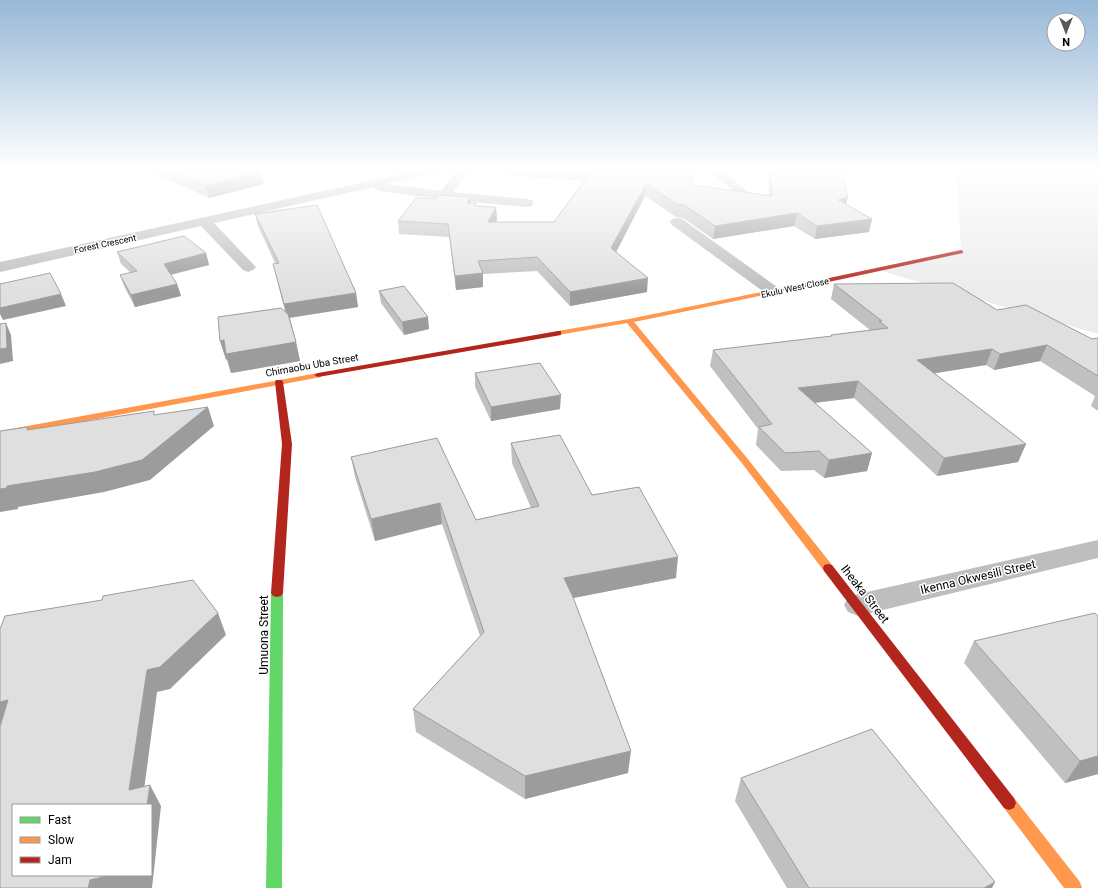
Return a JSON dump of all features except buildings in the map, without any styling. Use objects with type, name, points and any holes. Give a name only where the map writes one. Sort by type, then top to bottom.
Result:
[{"type":"street","name":"Forest Crescent","points":[[0,267],[260,209]]},
{"type":"street","points":[[205,222],[248,267]]},
{"type":"street","points":[[677,222],[774,292]]},
{"type":"street","name":"Ekulu West Close","points":[[629,322],[961,252]]},
{"type":"street","name":"Chimaobu Uba Street","points":[[0,434],[279,382],[629,322]]},
{"type":"street","name":"Iheaka Street","points":[[629,322],[698,403],[858,605],[1074,888]]},
{"type":"street","name":"Umuona Street","points":[[274,888],[277,586],[287,444],[279,382]]},
{"type":"street","name":"Ikenna Okwesili Street","points":[[858,605],[1098,549]]},
{"type":"shaded area","points":[[959,209],[1098,209],[1098,334],[878,270],[961,252]]},
{"type":"traffic: fast","points":[[274,888],[277,593]]},
{"type":"traffic: slow","points":[[558,333],[629,321],[796,287]]},
{"type":"traffic: slow","points":[[629,321],[744,460],[828,568]]},
{"type":"traffic: slow","points":[[0,434],[318,375]]},
{"type":"traffic: slow","points":[[1009,803],[1074,888]]},
{"type":"traffic: jam","points":[[796,287],[961,252]]},
{"type":"traffic: jam","points":[[318,375],[558,333]]},
{"type":"traffic: jam","points":[[277,593],[287,444],[279,382]]},
{"type":"traffic: jam","points":[[828,568],[1009,803]]}]
